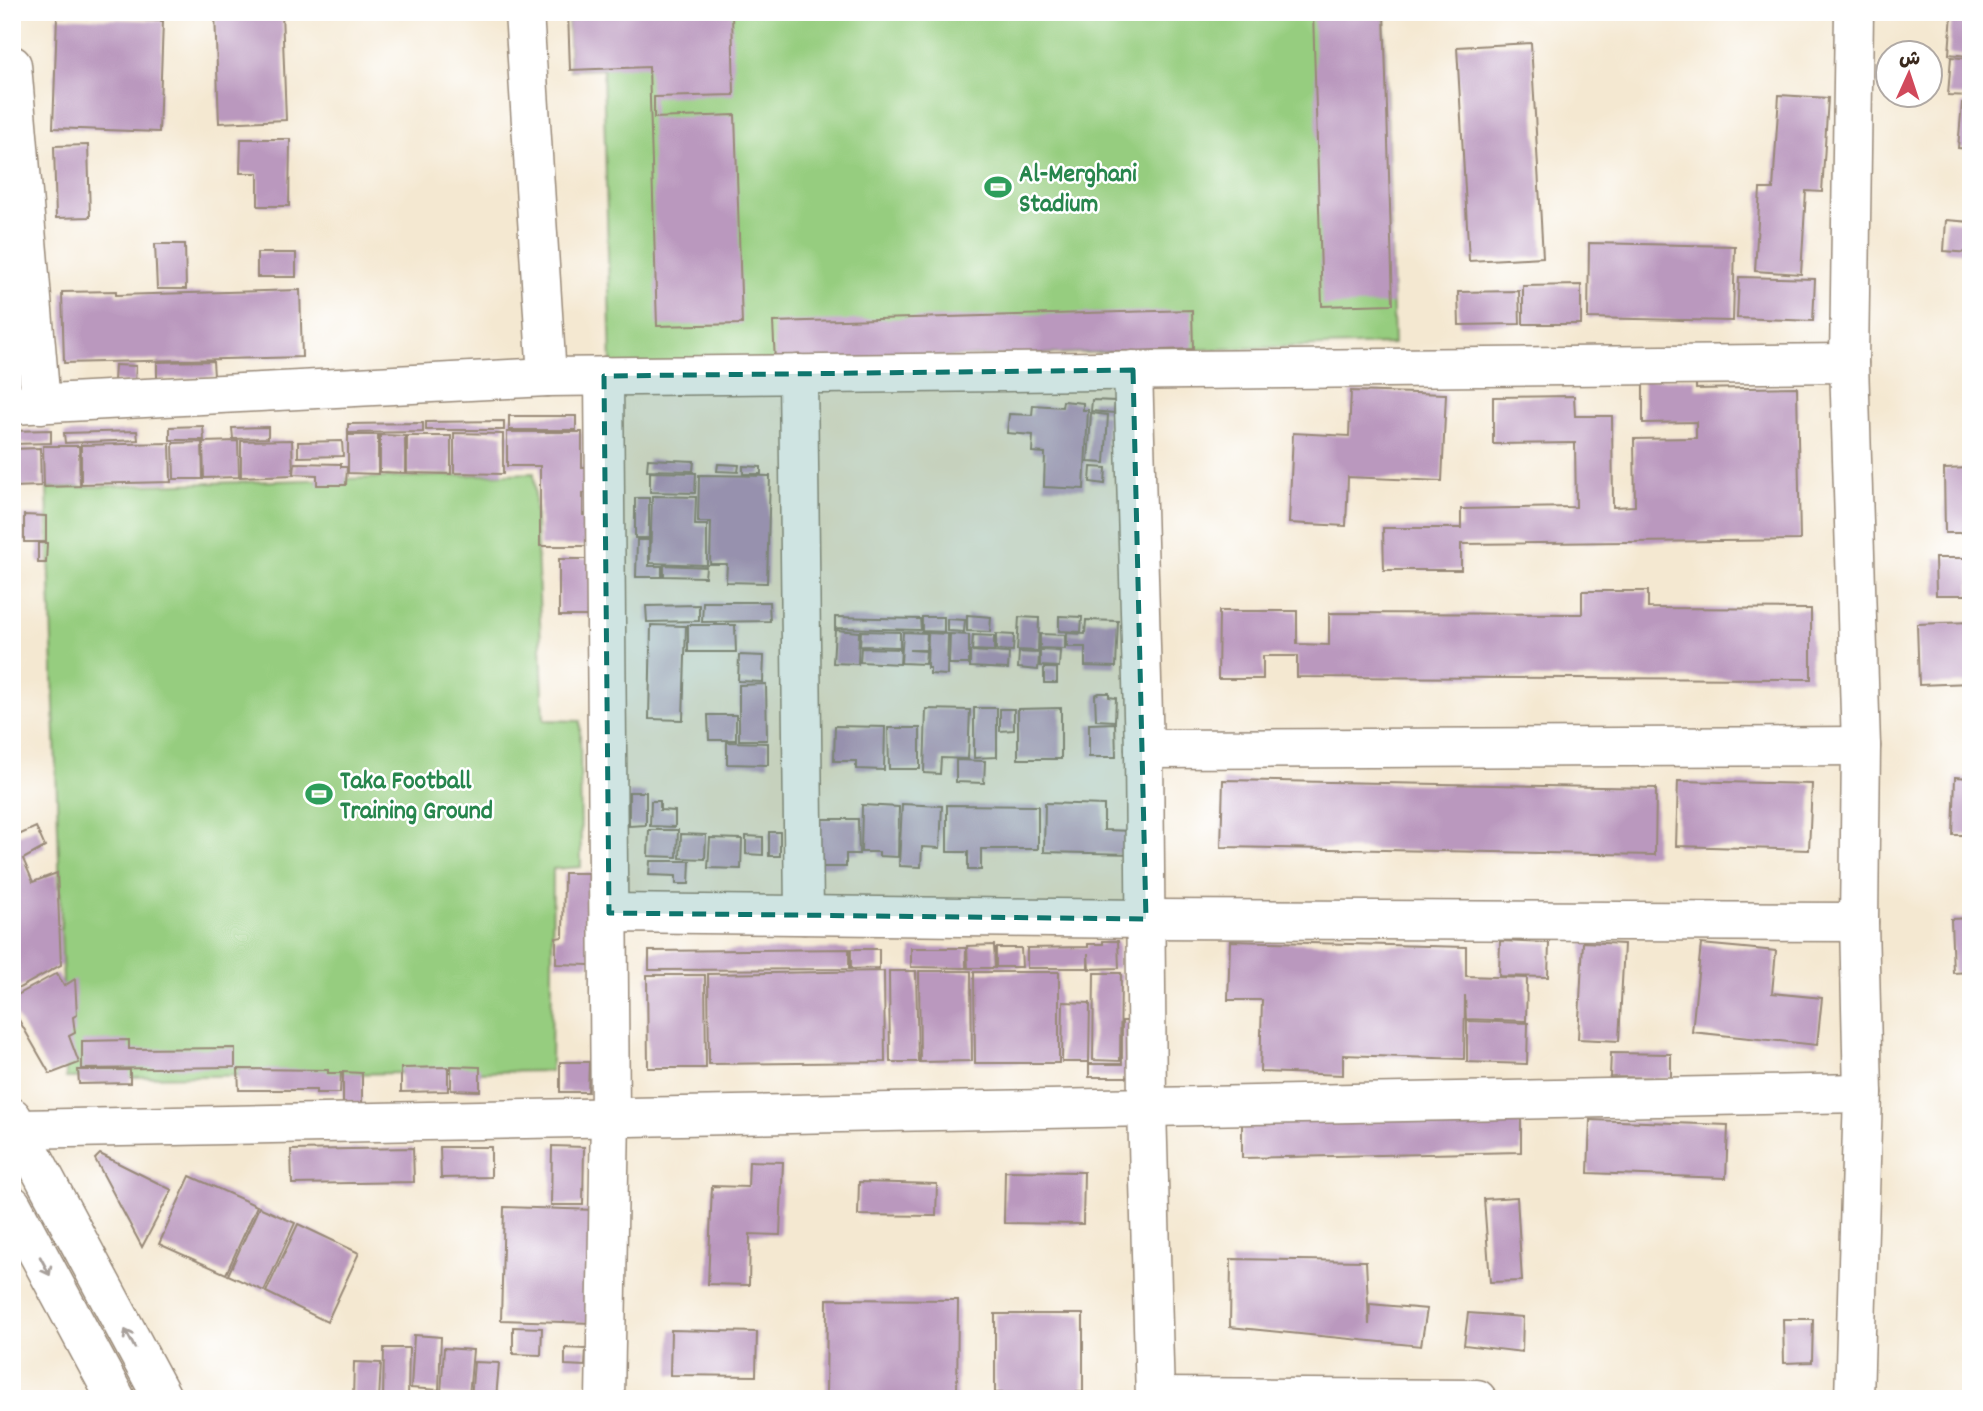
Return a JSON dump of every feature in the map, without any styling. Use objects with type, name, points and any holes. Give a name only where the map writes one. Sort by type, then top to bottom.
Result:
[{"type":"street","points":[[524,12],[547,377]]},
{"type":"street","points":[[1854,12],[1849,363],[1861,746],[1859,922],[1863,1093],[1854,1399]]},
{"type":"street","points":[[13,79],[27,404],[547,377],[1849,363]]},
{"type":"street","points":[[1133,370],[1144,749],[1147,1107],[1155,1398],[1477,1399]]},
{"type":"street","points":[[798,374],[804,915]]},
{"type":"street","points":[[604,376],[610,1116],[605,1399]]},
{"type":"street","points":[[1144,749],[1861,746]]},
{"type":"street","points":[[608,913],[1146,919],[1859,922]]},
{"type":"street","points":[[163,1399],[15,1123],[610,1116],[1863,1093]]},
{"type":"street","points":[[12,1205],[116,1399]]},
{"type":"highlighted area","points":[[1133,370],[1146,919],[609,913],[604,376]]},
{"type":"green space","name":"Al-Merghani Stadium","points":[[568,12],[1384,12],[1394,344],[611,366],[603,69],[570,70]]},
{"type":"green space","name":"Taka Football Training Ground","points":[[534,473],[544,720],[580,721],[581,867],[553,869],[551,1071],[66,1078],[47,488]]},
{"type":"building","points":[[215,12],[282,12],[286,120],[219,123]]},
{"type":"building","points":[[568,12],[732,12],[734,95],[654,97],[654,118],[735,115],[742,324],[657,326],[649,67],[570,70]]},
{"type":"building","points":[[1313,12],[1384,12],[1393,304],[1322,306]]},
{"type":"building","points":[[1952,13],[1971,14],[1967,56],[1949,54]]},
{"type":"building","points":[[57,17],[163,21],[159,132],[53,128]]},
{"type":"building","points":[[1531,43],[1543,257],[1469,261],[1457,47]]},
{"type":"building","points":[[1951,57],[1971,59],[1971,96],[1948,95]]},
{"type":"building","points":[[1779,95],[1828,98],[1822,192],[1806,191],[1801,274],[1755,271],[1760,189],[1773,189]]},
{"type":"building","points":[[1962,103],[1971,104],[1971,149],[1958,148]]},
{"type":"building","points":[[241,139],[290,139],[289,206],[258,206],[258,173],[240,173]]},
{"type":"building","points":[[88,145],[90,217],[56,218],[54,146]]},
{"type":"building","points":[[1946,220],[1971,222],[1971,253],[1944,251]]},
{"type":"building","points":[[1589,243],[1735,246],[1733,321],[1588,318]]},
{"type":"building","points":[[155,244],[185,244],[186,289],[157,289]]},
{"type":"building","points":[[257,253],[296,253],[296,277],[257,277]]},
{"type":"building","points":[[1739,277],[1815,279],[1813,321],[1737,318]]},
{"type":"building","points":[[1581,285],[1581,324],[1523,324],[1523,286]]},
{"type":"building","points":[[300,290],[302,357],[64,363],[62,292],[116,291],[116,295]]},
{"type":"building","points":[[1519,291],[1520,324],[1459,325],[1458,292]]},
{"type":"building","points":[[1192,310],[1193,349],[775,362],[773,322]]},
{"type":"building","points":[[213,361],[214,376],[157,379],[157,362]]},
{"type":"building","points":[[115,365],[136,366],[135,383],[114,381]]},
{"type":"building","points":[[1696,379],[1696,389],[1797,387],[1800,540],[1461,544],[1461,570],[1384,570],[1383,528],[1461,528],[1461,509],[1576,507],[1575,443],[1493,444],[1493,397],[1574,396],[1575,416],[1612,416],[1613,507],[1635,506],[1634,439],[1696,438],[1696,422],[1643,423],[1643,380]]},
{"type":"building","points":[[1351,391],[1446,394],[1442,481],[1348,477],[1346,526],[1289,523],[1293,433],[1349,436]]},
{"type":"building","points":[[1092,400],[1115,401],[1114,413],[1091,411]]},
{"type":"building","points":[[1063,401],[1083,403],[1083,410],[1088,410],[1084,489],[1044,487],[1045,453],[1032,452],[1033,435],[1007,433],[1009,414],[1032,415],[1033,405],[1062,407]]},
{"type":"building","points":[[1091,413],[1108,415],[1105,463],[1088,462]]},
{"type":"building","points":[[509,416],[576,416],[576,430],[509,430]]},
{"type":"building","points":[[504,421],[504,430],[426,430],[426,422]]},
{"type":"building","points":[[423,423],[423,432],[348,433],[348,424]]},
{"type":"building","points":[[203,426],[204,440],[170,440],[170,427]]},
{"type":"building","points":[[268,427],[268,438],[233,439],[232,428]]},
{"type":"building","points":[[51,430],[51,443],[12,444],[12,431]]},
{"type":"building","points":[[137,431],[138,440],[65,443],[64,433]]},
{"type":"building","points":[[507,432],[582,432],[582,467],[590,467],[590,493],[583,493],[586,546],[540,546],[540,466],[507,466]]},
{"type":"building","points":[[454,433],[503,434],[503,474],[454,473]]},
{"type":"building","points":[[348,435],[378,435],[378,474],[348,473]]},
{"type":"building","points":[[380,435],[405,436],[405,473],[380,472]]},
{"type":"building","points":[[407,436],[451,436],[451,474],[407,473]]},
{"type":"building","points":[[292,440],[293,475],[241,477],[241,441]]},
{"type":"building","points":[[238,441],[239,477],[204,478],[203,442]]},
{"type":"building","points":[[342,441],[343,456],[298,457],[298,442]]},
{"type":"building","points":[[202,442],[203,479],[174,479],[173,443]]},
{"type":"building","points":[[170,443],[171,482],[81,484],[81,445]]},
{"type":"building","points":[[43,446],[79,446],[80,486],[44,487]]},
{"type":"building","points":[[40,448],[41,486],[12,487],[12,449]]},
{"type":"building","points":[[648,459],[694,461],[693,471],[647,470]]},
{"type":"building","points":[[295,463],[341,464],[341,467],[347,467],[346,485],[317,485],[317,475],[294,474]]},
{"type":"building","points":[[718,464],[739,465],[738,472],[717,471]]},
{"type":"building","points":[[743,466],[761,467],[761,474],[743,474]]},
{"type":"building","points":[[1091,467],[1106,468],[1105,484],[1090,482]]},
{"type":"building","points":[[1971,468],[1971,533],[1945,533],[1944,469]]},
{"type":"building","points":[[650,472],[696,473],[695,493],[650,492]]},
{"type":"building","points":[[699,475],[770,476],[767,583],[726,582],[727,564],[710,564],[711,522],[698,522]]},
{"type":"building","points":[[652,496],[696,497],[695,525],[707,525],[707,565],[650,563]]},
{"type":"building","points":[[635,498],[649,498],[649,538],[635,538]]},
{"type":"building","points":[[24,515],[46,516],[46,542],[24,542]]},
{"type":"building","points":[[637,540],[649,540],[649,566],[662,566],[662,577],[636,577]]},
{"type":"building","points":[[38,543],[47,543],[46,563],[38,563]]},
{"type":"building","points":[[1935,558],[1970,558],[1970,595],[1936,595]]},
{"type":"building","points":[[559,559],[602,559],[602,616],[559,616]]},
{"type":"building","points":[[664,565],[706,567],[705,577],[664,576]]},
{"type":"building","points":[[1582,591],[1648,591],[1648,608],[1811,609],[1811,679],[1297,677],[1297,656],[1263,656],[1263,679],[1218,679],[1219,611],[1297,611],[1297,644],[1329,645],[1329,613],[1582,614]]},
{"type":"building","points":[[703,602],[769,602],[770,621],[702,622]]},
{"type":"building","points":[[699,605],[699,621],[647,622],[646,606]]},
{"type":"building","points":[[967,615],[991,617],[990,632],[967,631]]},
{"type":"building","points":[[1059,616],[1082,617],[1081,632],[1059,631]]},
{"type":"building","points":[[835,617],[920,619],[921,630],[835,628]]},
{"type":"building","points":[[922,617],[944,617],[944,632],[922,631]]},
{"type":"building","points":[[1019,617],[1039,618],[1038,651],[1017,650]]},
{"type":"building","points":[[947,619],[965,620],[964,632],[947,631]]},
{"type":"building","points":[[1086,620],[1118,621],[1116,667],[1085,666],[1085,647],[1067,647],[1067,633],[1085,634]]},
{"type":"building","points":[[1971,622],[1971,683],[1919,685],[1917,624]]},
{"type":"building","points":[[651,625],[686,626],[683,720],[649,719]]},
{"type":"building","points":[[688,625],[735,625],[736,652],[688,652]]},
{"type":"building","points":[[835,630],[859,632],[858,664],[833,663]]},
{"type":"building","points":[[861,631],[900,632],[900,647],[860,646]]},
{"type":"building","points":[[903,632],[927,633],[926,650],[909,650],[926,651],[925,664],[901,663]]},
{"type":"building","points":[[928,633],[948,634],[947,675],[930,674],[930,668],[927,668]]},
{"type":"building","points":[[950,634],[969,635],[969,664],[949,664]]},
{"type":"building","points":[[996,634],[1014,635],[1013,651],[996,650]]},
{"type":"building","points":[[1040,634],[1065,635],[1065,649],[1040,648]]},
{"type":"building","points":[[973,635],[994,636],[994,651],[972,650]]},
{"type":"building","points":[[861,648],[901,649],[900,664],[860,662]]},
{"type":"building","points":[[1040,650],[1060,651],[1059,667],[1040,666]]},
{"type":"building","points":[[970,651],[1009,653],[1008,669],[970,667]]},
{"type":"building","points":[[1019,652],[1039,653],[1038,670],[1018,668]]},
{"type":"building","points":[[739,655],[764,656],[763,682],[738,681]]},
{"type":"building","points":[[1044,668],[1057,668],[1057,683],[1044,683]]},
{"type":"building","points":[[766,684],[767,740],[739,740],[739,685]]},
{"type":"building","points":[[1109,693],[1109,697],[1116,698],[1115,721],[1096,720],[1095,695]]},
{"type":"building","points":[[974,708],[997,708],[997,757],[974,758]]},
{"type":"building","points":[[1061,708],[1061,759],[1018,759],[1018,709]]},
{"type":"building","points":[[926,709],[970,710],[968,759],[941,758],[940,774],[924,773]]},
{"type":"building","points":[[1000,709],[1014,709],[1014,730],[1000,731]]},
{"type":"building","points":[[708,715],[736,715],[736,740],[709,740]]},
{"type":"building","points":[[1115,723],[1116,757],[1089,757],[1089,724]]},
{"type":"building","points":[[835,726],[885,727],[884,770],[856,769],[856,761],[834,761]]},
{"type":"building","points":[[888,728],[920,728],[920,769],[889,769]]},
{"type":"building","points":[[727,742],[768,743],[768,765],[727,764]]},
{"type":"building","points":[[956,760],[985,761],[984,783],[956,782]]},
{"type":"building","points":[[1955,777],[1971,778],[1971,835],[1953,835]]},
{"type":"building","points":[[1223,780],[1656,788],[1655,855],[1221,847]]},
{"type":"building","points":[[1678,781],[1812,784],[1809,850],[1676,846]]},
{"type":"building","points":[[629,792],[646,792],[646,825],[629,826]]},
{"type":"building","points":[[651,801],[660,801],[660,810],[675,811],[675,827],[650,826]]},
{"type":"building","points":[[1045,803],[1104,805],[1104,830],[1134,831],[1133,854],[1044,852]]},
{"type":"building","points":[[902,804],[942,806],[940,848],[922,847],[921,867],[899,866]]},
{"type":"building","points":[[862,805],[899,807],[898,857],[879,856],[879,852],[861,852]]},
{"type":"building","points":[[947,805],[1038,806],[1038,849],[981,849],[981,870],[968,870],[968,852],[947,852]]},
{"type":"building","points":[[814,819],[858,819],[859,854],[846,854],[846,867],[814,867]]},
{"type":"building","points":[[36,827],[45,847],[23,859],[33,882],[57,873],[61,965],[12,992],[12,838]]},
{"type":"building","points":[[649,830],[678,830],[677,857],[648,856]]},
{"type":"building","points":[[769,832],[780,832],[780,856],[769,856]]},
{"type":"building","points":[[681,834],[706,835],[705,859],[680,858]]},
{"type":"building","points":[[746,836],[763,837],[763,855],[746,854]]},
{"type":"building","points":[[710,838],[742,839],[741,869],[708,868]]},
{"type":"building","points":[[650,861],[690,861],[689,884],[676,884],[676,876],[649,875]]},
{"type":"building","points":[[564,873],[597,873],[590,965],[556,964],[556,938],[563,937]]},
{"type":"building","points":[[1971,918],[1971,972],[1953,973],[1951,919]]},
{"type":"building","points":[[1103,941],[1118,941],[1119,968],[1089,969],[1088,953],[1088,968],[1027,968],[1027,948],[1088,947],[1088,944],[1103,944]]},
{"type":"building","points":[[1230,941],[1466,947],[1466,976],[1527,978],[1526,1021],[1466,1019],[1465,995],[1464,1059],[1343,1055],[1343,1075],[1260,1072],[1262,1000],[1228,1000]]},
{"type":"building","points":[[1500,941],[1549,943],[1548,977],[1499,976]]},
{"type":"building","points":[[1583,942],[1624,944],[1619,1041],[1578,1039]]},
{"type":"building","points":[[1701,944],[1776,951],[1772,993],[1822,998],[1817,1045],[1692,1032]]},
{"type":"building","points":[[994,945],[995,968],[968,968],[967,946]]},
{"type":"building","points":[[911,948],[966,948],[966,968],[911,967]]},
{"type":"building","points":[[996,948],[1021,948],[1022,967],[996,967]]},
{"type":"building","points":[[849,949],[849,969],[649,970],[649,951]]},
{"type":"building","points":[[851,949],[879,949],[879,968],[851,969]]},
{"type":"building","points":[[884,971],[885,1062],[709,1064],[708,974]]},
{"type":"building","points":[[889,971],[916,971],[918,1062],[890,1062]]},
{"type":"building","points":[[919,971],[971,971],[972,1061],[920,1062]]},
{"type":"building","points":[[974,972],[1059,972],[1059,1063],[975,1063]]},
{"type":"building","points":[[57,973],[64,986],[75,979],[77,1015],[73,1017],[75,1033],[69,1036],[79,1063],[50,1074],[12,1008],[12,998]]},
{"type":"building","points":[[1094,973],[1121,973],[1120,1061],[1093,1060]]},
{"type":"building","points":[[647,975],[705,975],[706,1068],[648,1068]]},
{"type":"building","points":[[1063,1002],[1090,1003],[1089,1062],[1062,1062]]},
{"type":"building","points":[[1122,1021],[1134,1021],[1133,1077],[1089,1077],[1089,1064],[1122,1064]]},
{"type":"building","points":[[1467,1021],[1528,1023],[1527,1064],[1467,1062]]},
{"type":"building","points":[[129,1040],[129,1049],[235,1048],[235,1067],[82,1069],[82,1041]]},
{"type":"building","points":[[1611,1053],[1671,1054],[1671,1078],[1610,1077]]},
{"type":"building","points":[[560,1062],[589,1062],[588,1092],[560,1092]]},
{"type":"building","points":[[451,1066],[480,1067],[480,1091],[451,1090]]},
{"type":"building","points":[[448,1067],[448,1091],[401,1092],[401,1068]]},
{"type":"building","points":[[238,1069],[328,1070],[328,1073],[341,1073],[340,1093],[316,1093],[316,1090],[239,1090]]},
{"type":"building","points":[[78,1070],[130,1070],[130,1083],[79,1084]]},
{"type":"building","points":[[343,1072],[362,1073],[362,1106],[343,1105]]},
{"type":"building","points":[[1521,1112],[1521,1152],[1242,1158],[1242,1118]]},
{"type":"building","points":[[1590,1120],[1728,1125],[1726,1178],[1588,1173]]},
{"type":"building","points":[[552,1146],[584,1147],[583,1205],[551,1205]]},
{"type":"building","points":[[440,1147],[491,1147],[491,1177],[441,1178]]},
{"type":"building","points":[[413,1148],[414,1182],[292,1184],[291,1150]]},
{"type":"building","points":[[100,1154],[172,1190],[142,1247],[95,1159]]},
{"type":"building","points":[[749,1161],[783,1162],[780,1235],[750,1234],[749,1285],[708,1284],[712,1186],[748,1187]]},
{"type":"building","points":[[1005,1171],[1084,1172],[1083,1224],[1004,1223]]},
{"type":"building","points":[[190,1176],[257,1206],[226,1274],[159,1244]]},
{"type":"building","points":[[859,1182],[937,1184],[936,1216],[858,1215]]},
{"type":"building","points":[[1517,1197],[1522,1281],[1490,1282],[1484,1199]]},
{"type":"building","points":[[259,1207],[295,1223],[264,1291],[228,1275]]},
{"type":"building","points":[[504,1207],[596,1210],[593,1323],[501,1320]]},
{"type":"building","points":[[298,1224],[359,1253],[327,1322],[266,1292]]},
{"type":"building","points":[[1231,1259],[1366,1261],[1369,1325],[1370,1304],[1427,1309],[1421,1346],[1230,1327]]},
{"type":"building","points":[[827,1299],[958,1300],[957,1399],[826,1399]]},
{"type":"building","points":[[1468,1313],[1523,1317],[1522,1352],[1464,1345]]},
{"type":"building","points":[[995,1314],[1083,1314],[1083,1392],[995,1393]]},
{"type":"building","points":[[1783,1319],[1813,1319],[1812,1362],[1784,1363]]},
{"type":"building","points":[[513,1327],[542,1328],[541,1355],[513,1354]]},
{"type":"building","points":[[671,1330],[757,1332],[756,1376],[670,1375]]},
{"type":"building","points":[[414,1335],[441,1337],[439,1390],[411,1388]]},
{"type":"building","points":[[384,1348],[409,1348],[408,1399],[383,1399]]},
{"type":"building","points":[[444,1348],[473,1350],[469,1396],[441,1394]]},
{"type":"building","points":[[565,1348],[586,1349],[585,1366],[565,1365]]},
{"type":"building","points":[[354,1362],[381,1363],[379,1399],[353,1399]]},
{"type":"building","points":[[474,1362],[499,1363],[496,1399],[471,1399]]},
{"type":"building","points":[[510,1394],[537,1395],[537,1399],[510,1399]]},
{"type":"place","name":"Al-Merghani Stadium","points":[[998,187]]},
{"type":"place","name":"Taka Football Training Ground","points":[[319,794]]}]
